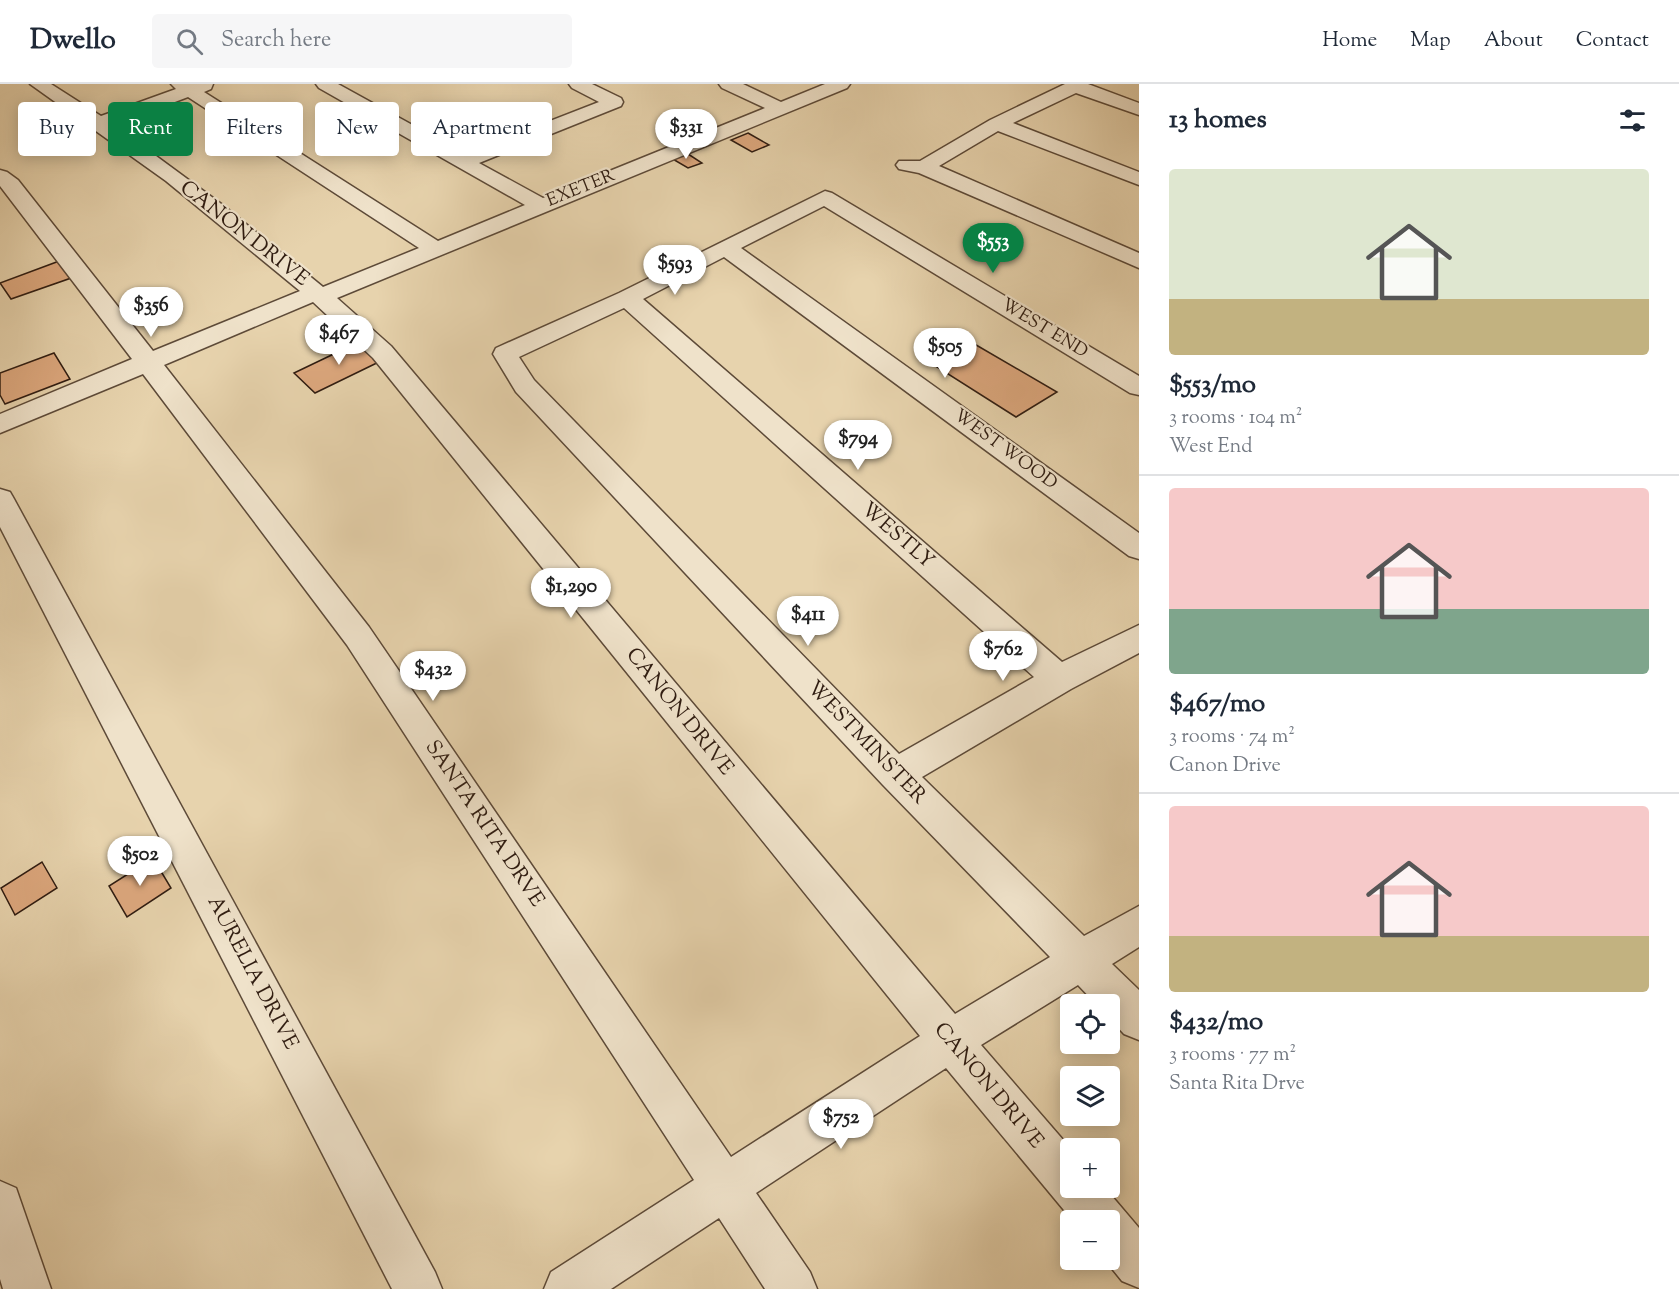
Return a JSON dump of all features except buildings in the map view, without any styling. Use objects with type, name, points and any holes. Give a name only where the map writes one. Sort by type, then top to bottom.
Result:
[{"type":"street","name":"CANON DRIVE","points":[[39,84],[100,123],[264,247],[320,294],[382,352],[950,1041],[1060,1171]]},
{"type":"street","points":[[331,87],[356,84]]},
{"type":"street","points":[[463,162],[614,102],[578,84]]},
{"type":"street","points":[[728,84],[780,108]]},
{"type":"street","name":"EXETER","points":[[0,424],[841,84]]},
{"type":"street","points":[[1139,109],[1077,85],[914,166],[1139,261]]},
{"type":"street","points":[[100,123],[192,86],[435,249]]},
{"type":"street","points":[[331,87],[542,206]]},
{"type":"street","points":[[997,124],[1139,179]]},
{"type":"street","name":"SANTA RITA DRVE","points":[[0,176],[11,184],[358,636],[793,1289]]},
{"type":"street","name":"WEST END","points":[[725,247],[825,197],[1139,387]]},
{"type":"street","points":[[627,298],[725,247]]},
{"type":"street","name":"WEST WOOD","points":[[725,247],[1139,548]]},
{"type":"street","name":"WESTMINSTER","points":[[627,298],[505,354],[525,386],[895,774],[1139,1019]]},
{"type":"street","name":"WESTLY","points":[[627,298],[1059,679]]},
{"type":"street","points":[[1057,338],[1083,322]]},
{"type":"street","name":"AURELIA DRIVE","points":[[0,499],[418,1289]]},
{"type":"street","points":[[895,774],[1059,679],[1139,638]]},
{"type":"street","points":[[568,1289],[727,1188],[950,1041],[1139,925]]},
{"type":"street","points":[[1083,1198],[1094,1210]]},
{"type":"street","points":[[0,1204],[27,1289]]},
{"type":"street","points":[[1120,1242],[1139,1264]]}]
